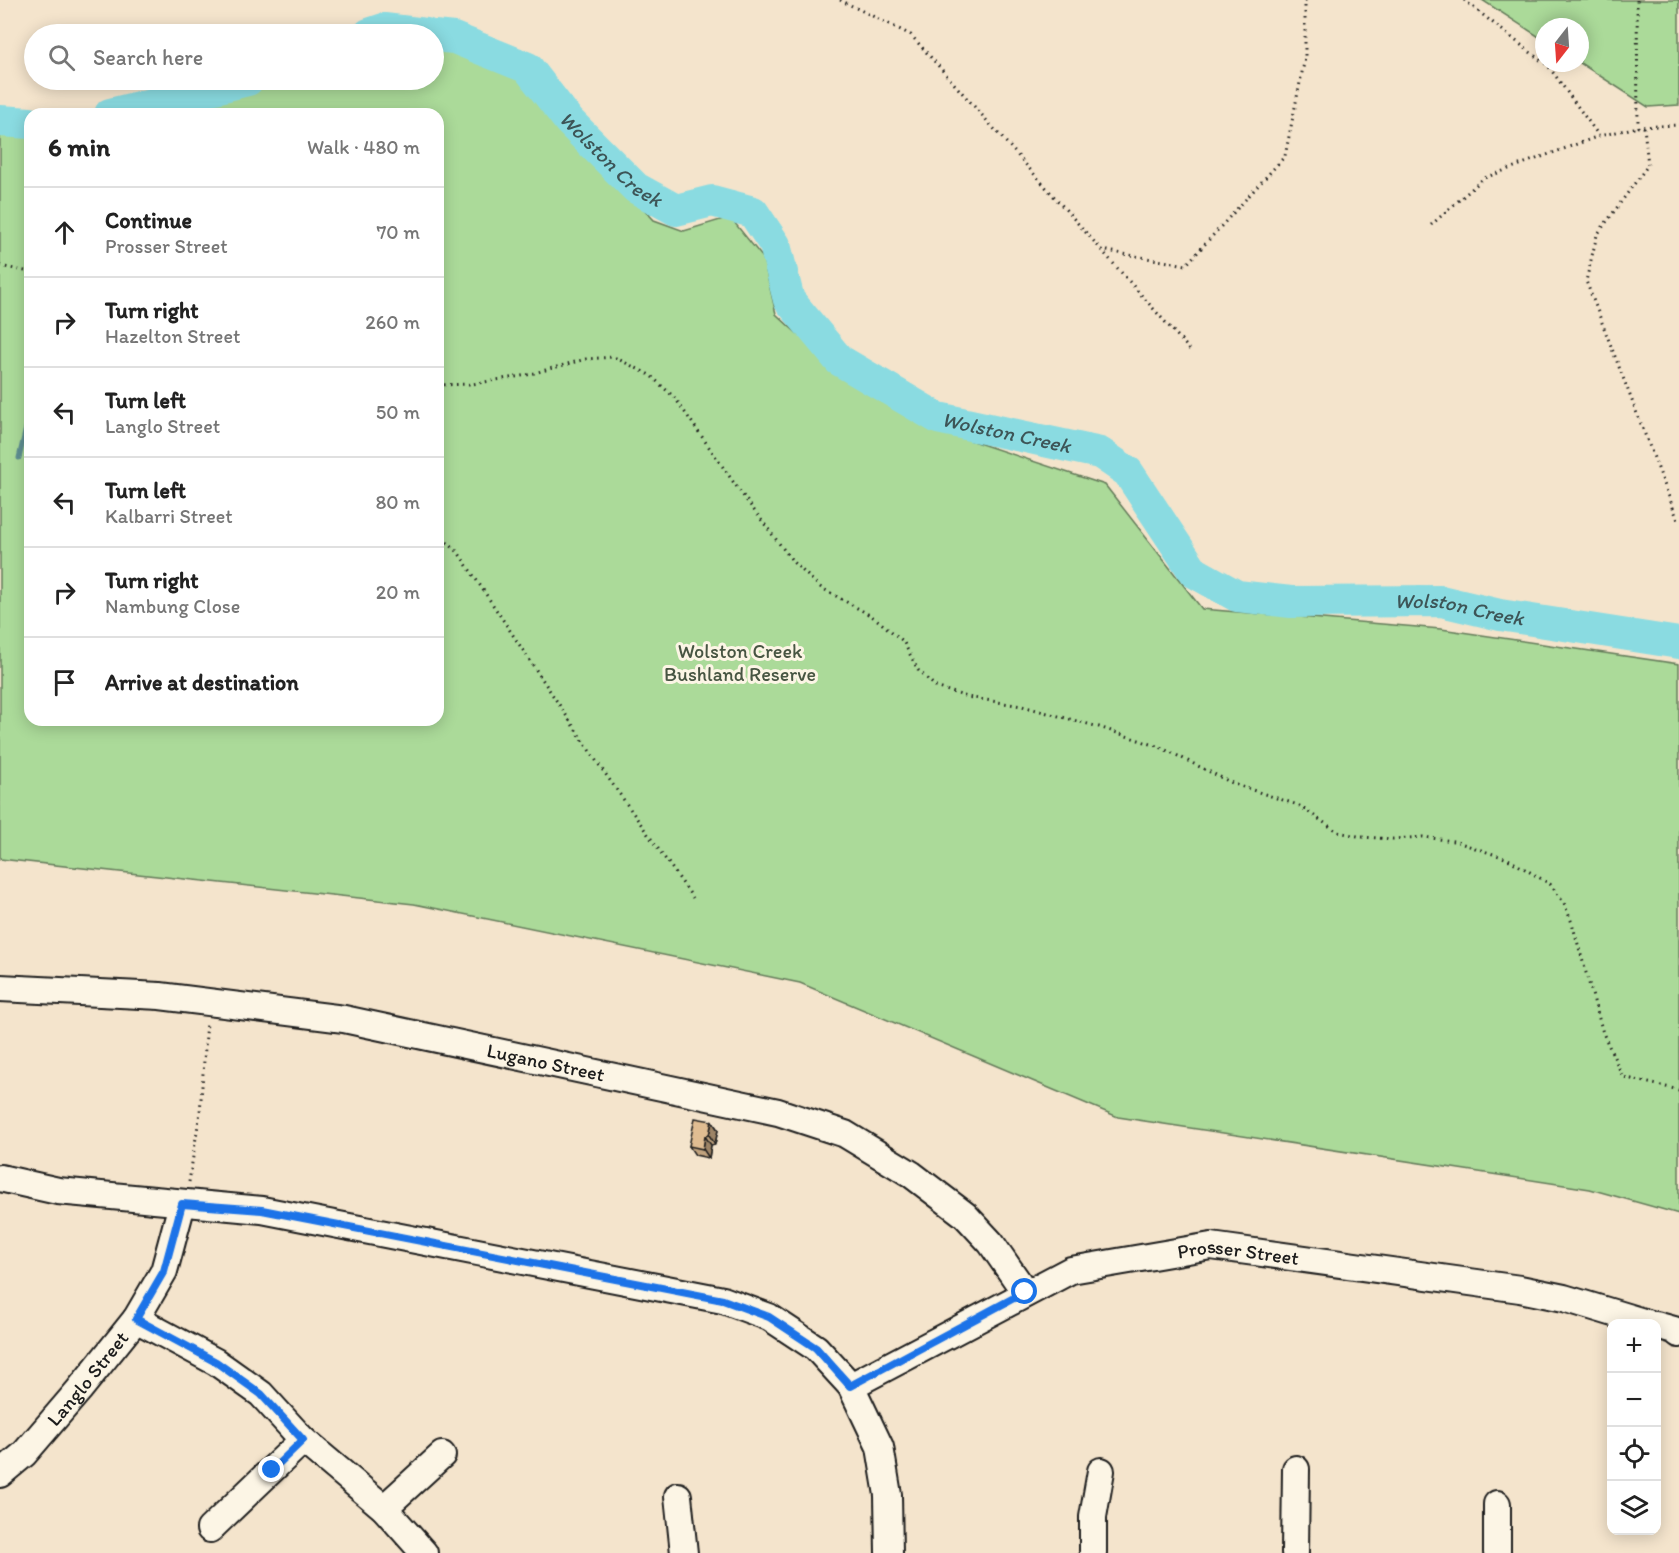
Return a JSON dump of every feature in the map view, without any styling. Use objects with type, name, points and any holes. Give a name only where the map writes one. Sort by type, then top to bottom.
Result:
[{"type":"street","name":"Lugano Street","points":[[0,988],[160,996],[356,1022],[778,1112],[845,1134],[911,1174],[964,1215],[991,1243],[1025,1292]]},
{"type":"street","points":[[0,1178],[58,1191],[262,1210],[723,1300],[769,1317],[816,1348],[850,1386],[880,1447],[888,1495],[889,1553]]},
{"type":"street","name":"Langlo Street","points":[[0,1474],[32,1445],[80,1390],[136,1319],[164,1271],[182,1204]]},
{"type":"street","name":"Prosser Street","points":[[850,1386],[1025,1292],[1071,1270],[1210,1246],[1520,1289],[1564,1298],[1636,1319]]},
{"type":"street","points":[[136,1319],[216,1362],[261,1394],[303,1440],[384,1508],[424,1553]]},
{"type":"street","points":[[1661,1326],[1679,1334]]},
{"type":"street","points":[[210,1529],[303,1440]]},
{"type":"street","points":[[384,1508],[442,1455]]},
{"type":"street","points":[[1295,1553],[1296,1469]]},
{"type":"street","points":[[1093,1553],[1093,1516],[1101,1471]]},
{"type":"street","points":[[678,1496],[684,1553]]},
{"type":"street","points":[[1497,1504],[1497,1553]]},
{"type":"path","points":[[840,0],[911,35],[1190,350]]},
{"type":"path","points":[[1100,249],[1186,265],[1285,156],[1305,58],[1305,0]]},
{"type":"path","points":[[1464,0],[1535,56]]},
{"type":"path","points":[[1637,0],[1638,127]]},
{"type":"path","points":[[1553,72],[1599,136]]},
{"type":"path","points":[[1431,225],[1484,178],[1599,136],[1638,127],[1679,125]]},
{"type":"path","points":[[1644,127],[1648,165],[1597,235],[1586,281],[1679,523]]},
{"type":"path","points":[[0,266],[24,271]]},
{"type":"path","points":[[444,385],[472,384],[527,375],[586,359],[614,357],[650,375],[675,398],[747,501],[794,563],[820,587],[874,618],[903,640],[918,669],[936,687],[967,697],[1022,706],[1160,747],[1234,784],[1298,805],[1338,832],[1362,837],[1393,839],[1423,837],[1454,841],[1508,859],[1550,884],[1564,903],[1604,1033],[1623,1077],[1679,1090]]},
{"type":"path","points":[[444,539],[458,552],[597,762],[693,898]]},
{"type":"path","points":[[182,1204],[188,1191],[200,1112],[206,1023],[214,1019],[220,1004]]},
{"type":"green space","points":[[1482,0],[1679,0],[1679,105],[1648,107],[1589,69],[1589,18],[1535,18],[1535,34]]},
{"type":"green space","name":"Wolston Creek Bushland Reserve","points":[[444,48],[453,49],[521,76],[654,220],[684,231],[730,217],[763,258],[776,314],[829,363],[948,433],[1105,485],[1202,609],[1441,629],[1679,664],[1679,1214],[1590,1189],[1118,1117],[800,983],[414,904],[0,859],[0,130],[24,131],[24,726],[444,726],[444,108],[176,108],[252,90],[444,90]]},
{"type":"building","points":[[695,1118],[712,1121],[709,1135],[705,1136],[703,1149],[689,1146]]},
{"type":"waterway","name":"Wolston Creek","points":[[444,37],[454,38],[528,68],[569,121],[636,188],[676,210],[712,201],[753,212],[775,245],[789,300],[839,360],[938,418],[1100,453],[1128,472],[1194,572],[1237,596],[1291,602],[1441,601],[1500,615],[1679,643]]},
{"type":"waterway","name":"Wolston Creek","points":[[134,108],[207,90]]},
{"type":"waterway","points":[[173,108],[175,98]]},
{"type":"waterway","name":"Wolston Creek","points":[[0,121],[24,123]]},
{"type":"waterway","points":[[19,458],[24,437]]},
{"type":"route","points":[[272,1470],[303,1440],[261,1394],[216,1362],[136,1319],[164,1271],[182,1204],[262,1210],[723,1300],[769,1317],[816,1348],[850,1386],[1025,1292]]}]
